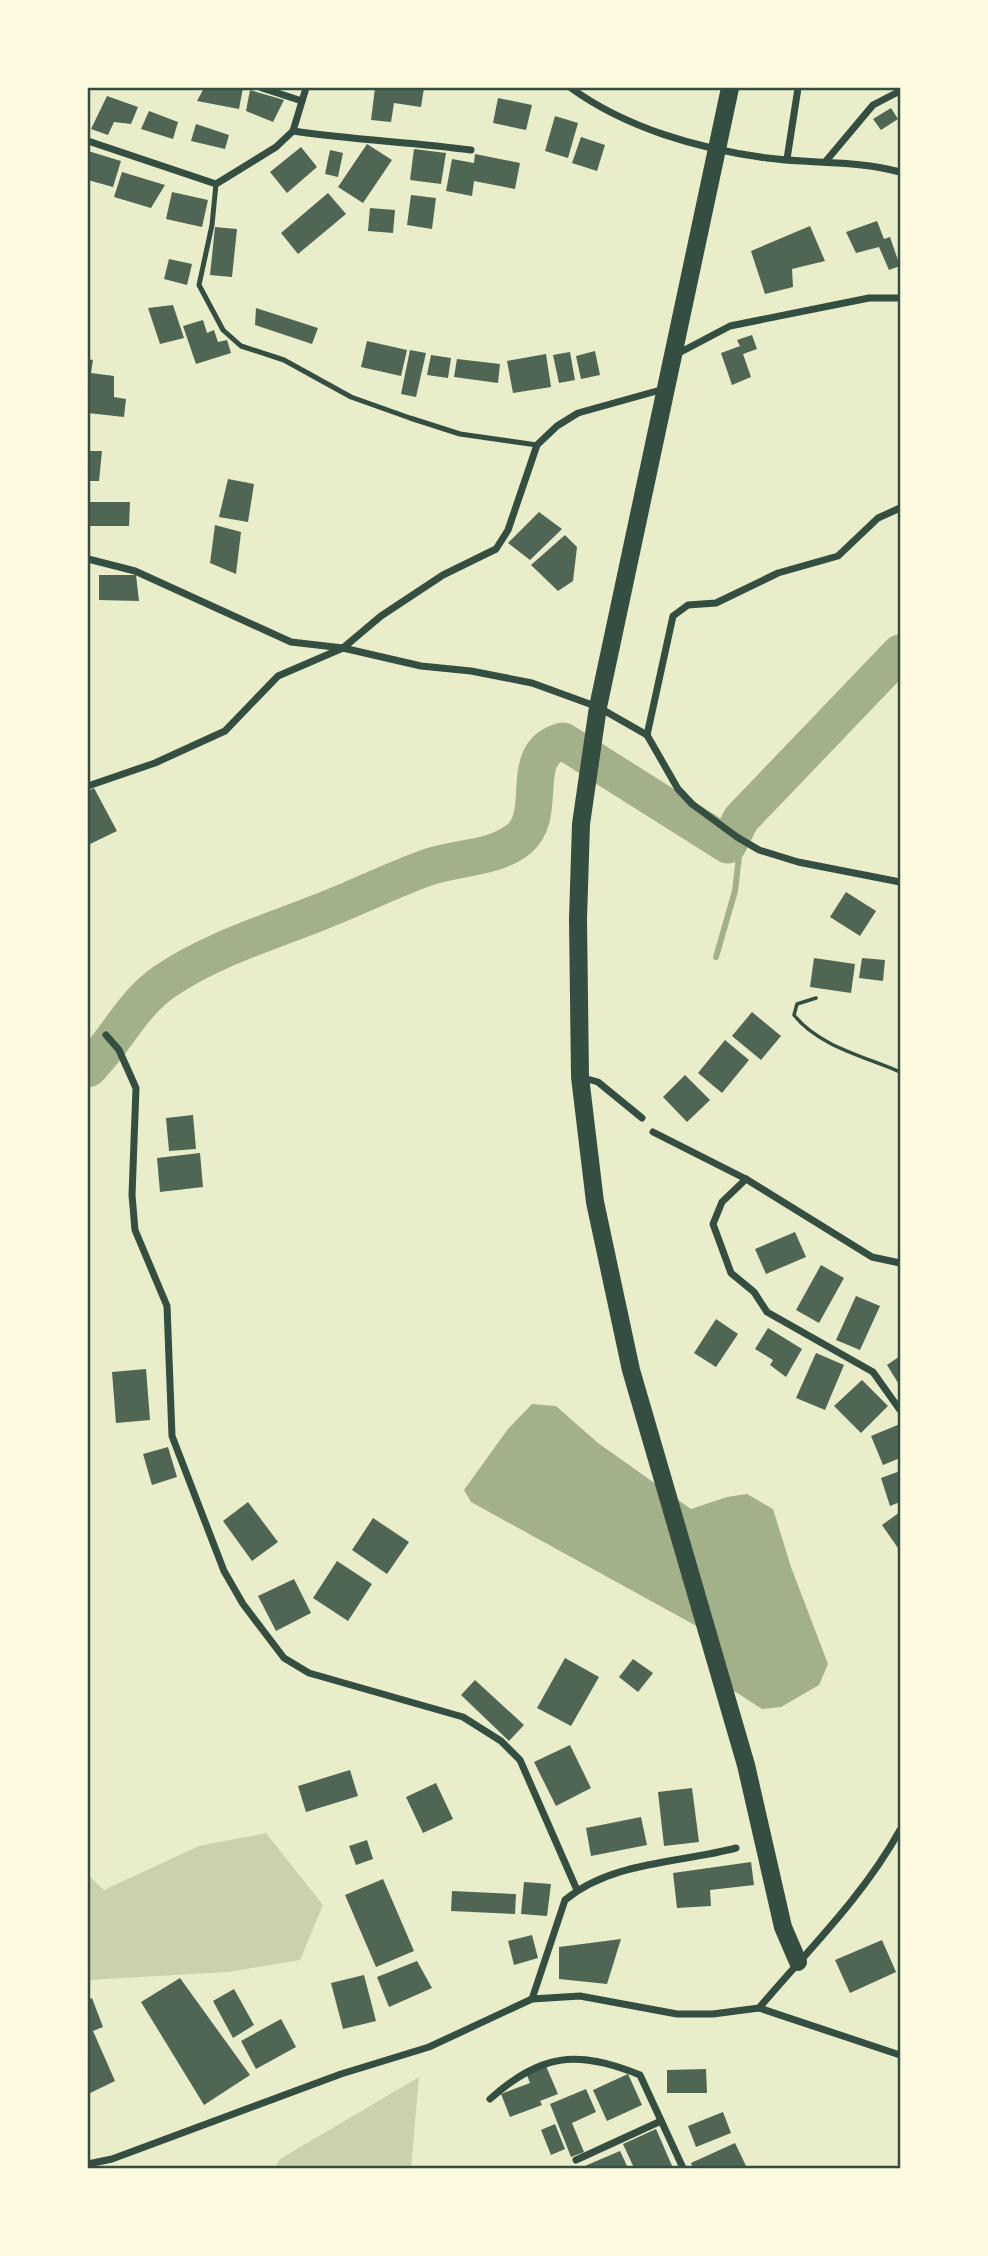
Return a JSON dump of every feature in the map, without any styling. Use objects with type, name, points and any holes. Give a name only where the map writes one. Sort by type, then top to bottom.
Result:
[{"type":"main road","points":[[730,88],[598,707],[581,824],[578,919],[580,1077],[595,1202],[631,1370],[746,1765],[783,1927],[798,1962]]},
{"type":"street","points":[[262,88],[302,101]]},
{"type":"street","points":[[88,141],[216,184],[276,147],[293,131],[306,88]]},
{"type":"street","points":[[570,88],[589,101],[672,138],[767,158],[873,165],[901,172]]},
{"type":"street","points":[[787,159],[798,88]]},
{"type":"street","points":[[826,161],[873,104],[901,91]]},
{"type":"street","points":[[293,131],[354,140],[399,141],[471,150]]},
{"type":"street","points":[[672,357],[730,326],[869,298],[901,298]]},
{"type":"street","points":[[88,786],[155,763],[225,731],[278,677],[343,648],[381,616],[443,575],[496,549],[508,530],[537,445],[557,426],[578,413],[665,389]]},
{"type":"street","points":[[647,735],[673,615],[688,605],[716,603],[778,573],[838,555],[878,518],[901,508]]},
{"type":"street","points":[[88,559],[135,571],[291,642],[343,648],[421,666],[471,671],[532,683],[598,707],[647,735],[678,789],[692,804],[759,850],[798,862],[901,882]]},
{"type":"street","points":[[106,1035],[119,1051],[136,1088],[132,1195],[135,1230],[167,1306],[172,1436],[224,1571],[243,1604],[284,1658],[309,1673],[463,1717],[501,1741],[520,1760],[577,1890]]},
{"type":"street","points":[[580,1077],[598,1082],[642,1118]]},
{"type":"street","points":[[653,1132],[746,1179],[872,1257],[901,1263]]},
{"type":"street","points":[[746,1179],[722,1202],[713,1224],[731,1273],[754,1293],[766,1312],[873,1372],[901,1410]]},
{"type":"street","points":[[759,2008],[798,1962],[834,1926],[866,1886],[901,1830]]},
{"type":"street","points":[[532,1999],[565,1900],[577,1890],[651,1862],[697,1858],[736,1848]]},
{"type":"street","points":[[88,2164],[112,2159],[341,2074],[429,2047],[532,1999],[580,1996],[677,2014],[713,2014],[759,2008],[901,2055]]},
{"type":"street","points":[[490,2099],[517,2075],[543,2062],[586,2060],[614,2065],[640,2075],[683,2168]]},
{"type":"street","points":[[576,2160],[661,2121]]},
{"type":"lane","points":[[216,184],[212,225],[199,285],[223,330],[241,346],[284,360],[351,397],[423,422],[460,434],[537,445]]},
{"type":"path","points":[[816,998],[797,1004],[794,1015],[803,1026],[822,1038],[901,1072]]},
{"type":"shaded area","points":[[532,1404],[556,1406],[598,1443],[691,1509],[727,1497],[747,1494],[773,1509],[791,1567],[828,1664],[819,1685],[781,1707],[762,1709],[728,1687],[702,1629],[471,1502],[464,1490],[508,1429]]},
{"type":"shaded area","points":[[266,1833],[323,1905],[300,1960],[228,1972],[88,1980],[88,1875],[104,1890],[199,1846]]},
{"type":"shaded area","points":[[419,2077],[411,2168],[275,2168],[280,2159]]},
{"type":"building","points":[[204,88],[243,88],[239,109],[197,101]]},
{"type":"building","points":[[375,88],[424,88],[421,107],[394,103],[391,122],[371,120]]},
{"type":"building","points":[[250,90],[284,100],[273,122],[246,111]]},
{"type":"building","points":[[107,96],[138,107],[131,124],[114,122],[108,135],[91,129]]},
{"type":"building","points":[[498,98],[532,105],[526,130],[493,123]]},
{"type":"building","points":[[891,108],[898,119],[881,130],[873,119]]},
{"type":"building","points":[[149,111],[178,122],[173,139],[141,129]]},
{"type":"building","points":[[555,116],[578,123],[568,158],[545,151]]},
{"type":"building","points":[[196,124],[229,135],[225,149],[191,141]]},
{"type":"building","points":[[581,137],[605,145],[597,171],[572,163]]},
{"type":"building","points":[[367,144],[392,160],[363,203],[338,187]]},
{"type":"building","points":[[301,147],[317,167],[287,193],[270,172]]},
{"type":"building","points":[[414,149],[446,153],[441,184],[410,180]]},
{"type":"building","points":[[330,150],[343,153],[338,177],[325,174]]},
{"type":"building","points":[[88,151],[121,161],[113,187],[88,180]]},
{"type":"building","points":[[475,154],[520,163],[515,189],[474,181],[472,196],[446,191],[452,159],[474,163]]},
{"type":"building","points":[[122,172],[165,185],[151,208],[114,197]]},
{"type":"building","points":[[172,192],[208,200],[202,227],[166,219]]},
{"type":"building","points":[[328,193],[346,214],[298,254],[281,233]]},
{"type":"building","points":[[411,195],[436,198],[432,229],[407,225]]},
{"type":"building","points":[[370,208],[395,210],[393,233],[368,231]]},
{"type":"building","points":[[877,221],[884,239],[890,237],[900,266],[889,270],[879,247],[856,253],[846,232]]},
{"type":"building","points":[[810,226],[825,261],[792,269],[793,287],[765,294],[751,251]]},
{"type":"building","points":[[215,227],[237,229],[232,277],[210,275]]},
{"type":"building","points":[[169,259],[192,264],[187,285],[164,279]]},
{"type":"building","points":[[173,305],[184,338],[160,344],[148,308]]},
{"type":"building","points":[[256,308],[318,328],[312,344],[255,325]]},
{"type":"building","points":[[203,320],[207,333],[214,330],[218,342],[227,340],[231,353],[196,364],[183,326]]},
{"type":"building","points":[[752,335],[757,349],[743,354],[751,377],[732,385],[721,353],[740,346],[737,340]]},
{"type":"building","points":[[367,341],[407,350],[401,376],[361,367]]},
{"type":"building","points":[[410,350],[426,353],[416,397],[401,394]]},
{"type":"building","points":[[595,351],[600,375],[581,379],[576,356]]},
{"type":"building","points":[[570,352],[575,380],[559,383],[553,355]]},
{"type":"building","points":[[546,354],[551,387],[513,393],[507,361]]},
{"type":"building","points":[[431,355],[451,358],[448,378],[427,375]]},
{"type":"building","points":[[88,359],[93,360],[91,373],[114,376],[114,397],[126,399],[124,417],[88,413]]},
{"type":"building","points":[[457,359],[500,364],[498,383],[454,377]]},
{"type":"building","points":[[88,451],[102,451],[99,481],[88,481]]},
{"type":"building","points":[[228,479],[254,484],[248,522],[219,517]]},
{"type":"building","points":[[90,502],[130,502],[129,526],[89,526]]},
{"type":"building","points":[[539,512],[562,529],[530,560],[508,543]]},
{"type":"building","points":[[215,525],[241,532],[236,574],[210,563]]},
{"type":"building","points":[[565,535],[577,547],[573,581],[558,591],[531,565]]},
{"type":"building","points":[[99,575],[136,575],[139,601],[99,600]]},
{"type":"building","points":[[94,788],[117,831],[88,845],[88,791]]},
{"type":"building","points":[[846,892],[876,911],[860,936],[830,917]]},
{"type":"building","points":[[814,958],[855,964],[851,993],[810,987]]},
{"type":"building","points":[[862,958],[885,960],[883,981],[859,978]]},
{"type":"building","points":[[752,1012],[781,1036],[761,1060],[732,1036]]},
{"type":"building","points":[[725,1040],[749,1060],[722,1093],[698,1073]]},
{"type":"building","points":[[685,1075],[710,1100],[687,1122],[663,1097]]},
{"type":"building","points":[[193,1115],[196,1149],[169,1151],[166,1118]]},
{"type":"building","points":[[200,1153],[203,1187],[160,1192],[157,1158]]},
{"type":"building","points":[[795,1232],[806,1257],[766,1274],[755,1249]]},
{"type":"building","points":[[821,1265],[844,1278],[819,1323],[796,1310]]},
{"type":"building","points":[[856,1296],[880,1306],[860,1350],[836,1340]]},
{"type":"building","points":[[716,1319],[738,1334],[716,1367],[694,1353]]},
{"type":"building","points":[[768,1328],[802,1349],[786,1377],[770,1365],[773,1360],[755,1349]]},
{"type":"building","points":[[816,1353],[844,1365],[825,1410],[796,1398]]},
{"type":"building","points":[[900,1356],[900,1386],[887,1365]]},
{"type":"building","points":[[146,1369],[150,1420],[116,1423],[112,1372]]},
{"type":"building","points":[[862,1380],[888,1406],[861,1433],[834,1406]]},
{"type":"building","points":[[900,1424],[900,1458],[883,1465],[871,1436]]},
{"type":"building","points":[[168,1447],[177,1477],[152,1485],[143,1454]]},
{"type":"building","points":[[900,1471],[900,1502],[890,1506],[881,1478]]},
{"type":"building","points":[[248,1502],[278,1542],[252,1561],[223,1521]]},
{"type":"building","points":[[900,1512],[900,1551],[882,1525]]},
{"type":"building","points":[[373,1518],[409,1542],[387,1574],[352,1550]]},
{"type":"building","points":[[337,1561],[372,1584],[348,1621],[313,1598]]},
{"type":"building","points":[[294,1579],[311,1613],[276,1631],[258,1596]]},
{"type":"building","points":[[565,1658],[599,1677],[571,1726],[537,1708]]},
{"type":"building","points":[[633,1659],[653,1673],[638,1692],[619,1677]]},
{"type":"building","points":[[475,1680],[524,1725],[509,1741],[461,1695]]},
{"type":"building","points":[[570,1745],[591,1788],[556,1806],[534,1762]]},
{"type":"building","points":[[350,1770],[358,1796],[306,1812],[298,1786]]},
{"type":"building","points":[[436,1783],[453,1819],[423,1833],[406,1797]]},
{"type":"building","points":[[692,1788],[699,1842],[664,1846],[658,1792]]},
{"type":"building","points":[[641,1817],[647,1845],[591,1856],[586,1828]]},
{"type":"building","points":[[367,1840],[373,1859],[356,1865],[349,1846]]},
{"type":"building","points":[[751,1862],[754,1885],[710,1890],[711,1906],[677,1908],[673,1873]]},
{"type":"building","points":[[383,1879],[414,1951],[376,1967],[345,1895]]},
{"type":"building","points":[[524,1882],[551,1884],[547,1916],[521,1914]]},
{"type":"building","points":[[452,1891],[516,1894],[515,1914],[451,1911]]},
{"type":"building","points":[[532,1935],[538,1958],[514,1965],[508,1941]]},
{"type":"building","points":[[621,1939],[607,1984],[559,1979],[559,1947]]},
{"type":"building","points":[[882,1940],[896,1972],[850,1993],[835,1960]]},
{"type":"building","points":[[417,1961],[432,1988],[389,2007],[377,1977]]},
{"type":"building","points":[[364,1975],[376,2021],[343,2029],[331,1983]]},
{"type":"building","points":[[180,1978],[250,2075],[204,2105],[141,2002]]},
{"type":"building","points":[[234,1989],[254,2025],[233,2038],[213,2001]]},
{"type":"building","points":[[92,1998],[103,2027],[93,2031],[115,2081],[88,2094],[88,2000]]},
{"type":"building","points":[[281,2019],[296,2047],[256,2069],[241,2041]]},
{"type":"building","points":[[546,2066],[558,2094],[540,2101],[542,2105],[510,2117],[501,2094],[530,2083],[527,2075]]},
{"type":"building","points":[[706,2069],[707,2093],[667,2093],[667,2070]]},
{"type":"building","points":[[628,2074],[642,2105],[607,2121],[593,2090]]},
{"type":"building","points":[[586,2089],[596,2112],[572,2123],[584,2152],[571,2157],[550,2104]]},
{"type":"building","points":[[723,2112],[731,2133],[696,2147],[688,2126]]},
{"type":"building","points":[[555,2124],[565,2149],[551,2155],[541,2130]]},
{"type":"building","points":[[656,2129],[673,2168],[634,2168],[623,2144]]},
{"type":"building","points":[[735,2143],[747,2168],[693,2168],[691,2163]]},
{"type":"building","points":[[620,2151],[628,2168],[580,2168]]},
{"type":"waterway","points":[[88,1069],[142,1001],[182,971],[240,943],[423,869],[485,855],[509,846],[528,828],[541,758],[549,748],[563,741],[728,845],[741,819],[900,653]]},
{"type":"waterway","points":[[716,957],[735,891],[739,856],[728,845]]}]
